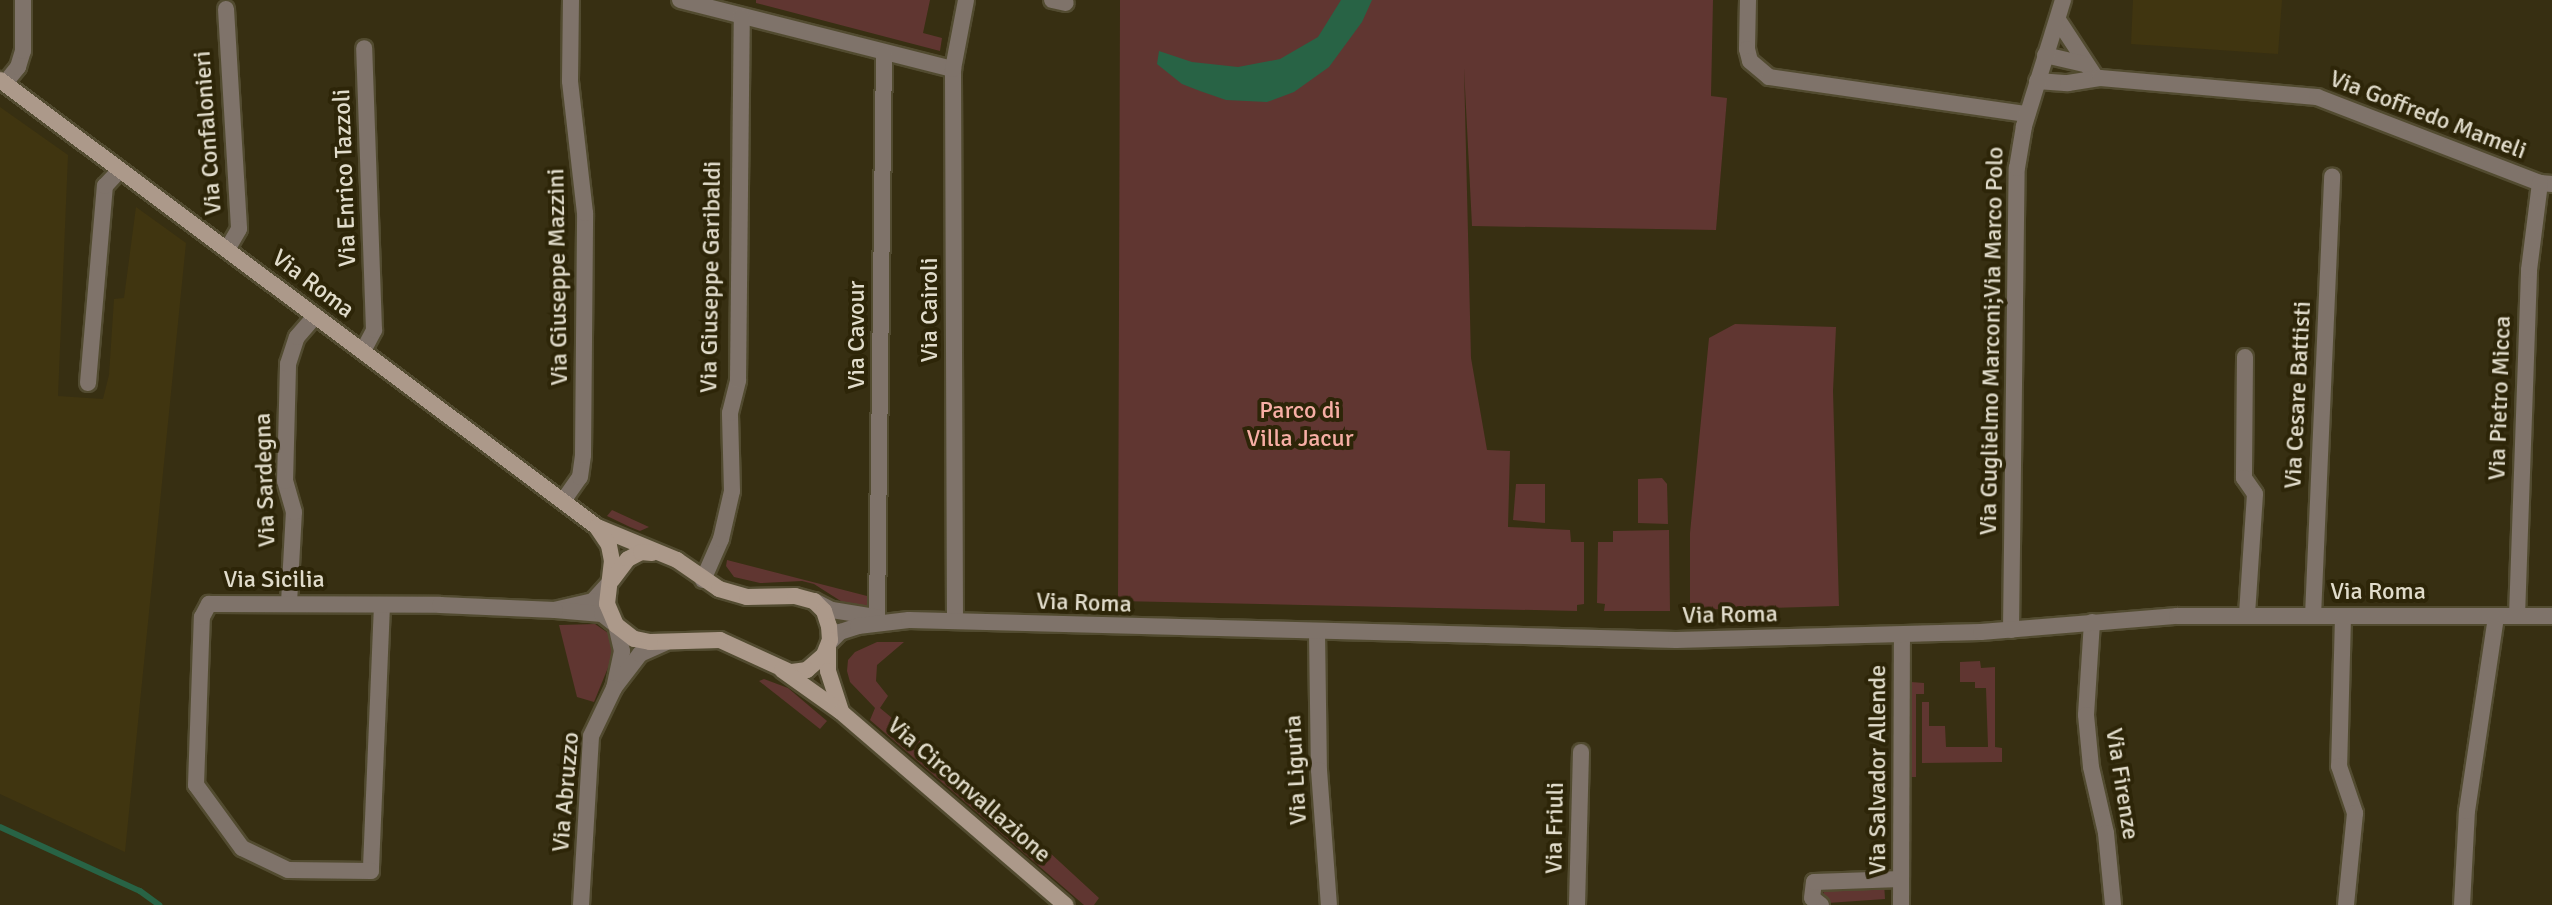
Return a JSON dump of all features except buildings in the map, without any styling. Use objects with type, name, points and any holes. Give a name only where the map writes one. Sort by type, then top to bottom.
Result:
[{"type":"main road","name":"Via Roma","points":[[2,82],[597,527],[670,557],[703,580],[747,597],[795,596],[814,601]]},
{"type":"main road","points":[[597,527],[609,545],[607,604],[616,625],[634,639],[650,642],[720,640],[778,667]]},
{"type":"main road","points":[[610,582],[628,559],[641,552],[670,557]]},
{"type":"main road","points":[[814,601],[824,611],[829,626],[828,671],[841,712]]},
{"type":"main road","name":"Via Roma","points":[[778,667],[790,672],[807,670],[824,655],[829,643]]},
{"type":"main road","name":"Via Circonvallazione","points":[[778,667],[841,712],[1065,905]]},
{"type":"street","points":[[2,82],[18,67],[23,51],[23,0]]},
{"type":"street","name":"Via Giuseppe Mazzini","points":[[563,501],[580,477],[583,455],[584,182],[570,81],[571,0]]},
{"type":"street","points":[[680,0],[953,69]]},
{"type":"street","name":"Via Cairoli","points":[[955,621],[953,69],[966,0]]},
{"type":"street","points":[[1748,0],[1747,49],[1750,61],[1769,77],[2027,114]]},
{"type":"street","name":"Via Guglielmo Marconi;Via Marco Polo","points":[[2011,630],[2017,168],[2027,114],[2063,0]]},
{"type":"street","name":"Via Confalonieri","points":[[226,9],[239,229],[227,250]]},
{"type":"street","name":"Via Giuseppe Garibaldi","points":[[703,580],[721,539],[732,491],[730,413],[738,380],[742,17]]},
{"type":"street","points":[[2058,20],[2096,78]]},
{"type":"street","name":"Via Enrico Tazzoli","points":[[363,351],[374,330],[364,48]]},
{"type":"street","name":"Via Cavour","points":[[877,617],[880,585],[884,54]]},
{"type":"street","points":[[2045,55],[2084,64]]},
{"type":"street","name":"Via Goffredo Mameli","points":[[2037,81],[2068,83],[2096,78],[2317,97],[2546,184]]},
{"type":"street","points":[[88,383],[105,186],[120,170]]},
{"type":"street","name":"Via Cesare Battisti","points":[[2313,616],[2332,176]]},
{"type":"street","name":"Via Pietro Micca","points":[[2517,616],[2529,270],[2546,184]]},
{"type":"street","name":"Via Sardegna","points":[[289,603],[294,512],[285,481],[288,364],[297,337],[315,316]]},
{"type":"street","points":[[2245,357],[2244,478],[2255,494],[2247,615]]},
{"type":"street","name":"Via Sicilia","points":[[555,610],[593,601],[610,582]]},
{"type":"street","name":"Via Roma","points":[[814,601],[832,610],[909,620],[1661,640],[1902,635],[2247,615],[2552,616]]},
{"type":"street","name":"Via Sicilia","points":[[382,605],[371,871],[288,870],[242,848],[196,785],[202,617],[209,604],[289,603],[382,605],[555,610],[602,614],[616,625]]},
{"type":"street","points":[[2462,905],[2467,811],[2496,616]]},
{"type":"street","points":[[2343,617],[2339,766],[2355,813],[2346,905]]},
{"type":"street","name":"Via Roma","points":[[829,643],[840,632],[858,626],[909,620]]},
{"type":"street","name":"Via Firenze","points":[[2092,622],[2086,715],[2091,767],[2106,833],[2113,905]]},
{"type":"street","name":"Via Abruzzo","points":[[614,688],[622,651],[616,625]]},
{"type":"street","name":"Via Liguria","points":[[1317,632],[1319,770],[1329,905]]},
{"type":"street","name":"Via Salvador Allende","points":[[1901,905],[1902,635]]},
{"type":"street","name":"Via Abruzzo","points":[[581,905],[591,736],[614,688],[640,654],[675,640]]},
{"type":"street","name":"Via Friuli","points":[[1577,905],[1581,752]]},
{"type":"street","points":[[1821,905],[1812,898],[1814,882],[1901,879]]},
{"type":"shaded area","points":[[1341,0],[1372,0],[1362,22],[1329,67],[1294,92],[1267,102],[1226,100],[1182,84],[1157,64],[1159,51],[1192,62],[1238,67],[1280,59],[1318,37]]},
{"type":"shaded area","points":[[2133,0],[2282,0],[2278,54],[2131,44]]},
{"type":"shaded area","points":[[0,107],[68,155],[58,396],[103,399],[109,375],[114,299],[124,298],[136,207],[186,243],[125,852],[0,794]]},
{"type":"green space","points":[[756,0],[930,0],[923,33],[942,38],[940,51],[756,3]]},
{"type":"green space","name":"Parco di Villa Jacur","points":[[1120,0],[1713,0],[1711,96],[1727,98],[1716,230],[1472,226],[1464,68],[1471,358],[1487,450],[1510,451],[1508,527],[1570,530],[1571,542],[1584,542],[1584,604],[1577,605],[1577,611],[1118,601]]},
{"type":"green space","points":[[1735,324],[1836,327],[1833,391],[1839,606],[1690,610],[1690,533],[1709,338]]},
{"type":"green space","points":[[1662,478],[1667,484],[1668,524],[1638,523],[1638,479]]},
{"type":"green space","points":[[1516,484],[1545,484],[1545,523],[1513,520]]},
{"type":"green space","points":[[612,510],[649,527],[640,531],[630,527],[607,516]]},
{"type":"green space","points":[[1669,530],[1670,611],[1604,611],[1605,604],[1597,603],[1598,542],[1613,542],[1613,531]]},
{"type":"green space","points":[[727,560],[871,597],[869,605],[847,605],[814,584],[802,581],[760,583],[734,577],[726,566]]},
{"type":"green space","points":[[595,624],[611,635],[613,645],[612,658],[594,702],[577,697],[559,625]]},
{"type":"green space","points":[[877,642],[904,642],[877,665],[876,681],[888,696],[880,708],[1009,815],[1099,898],[1094,905],[1084,905],[870,720],[875,708],[850,682],[847,671],[848,660],[855,652]]},
{"type":"green space","points":[[1980,661],[1981,668],[1995,667],[1995,747],[2002,748],[2002,762],[1922,763],[1922,702],[1929,702],[1929,726],[1945,726],[1946,747],[1988,747],[1986,688],[1975,688],[1975,682],[1960,682],[1960,662]]},
{"type":"green space","points":[[764,679],[788,688],[827,721],[820,729],[759,681]]},
{"type":"green space","points":[[1911,682],[1924,683],[1924,694],[1916,694],[1916,777],[1911,777]]},
{"type":"green space","points":[[1884,884],[1885,899],[1824,903],[1823,888]]},
{"type":"waterway","points":[[0,827],[140,891],[159,905]]}]
